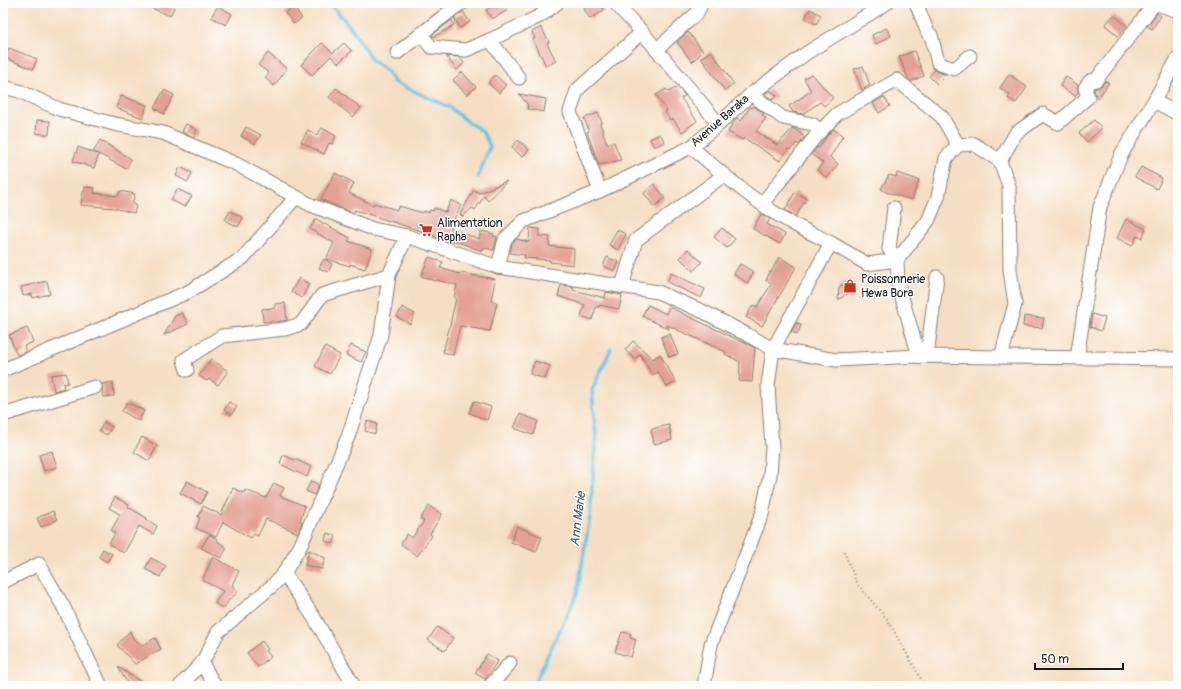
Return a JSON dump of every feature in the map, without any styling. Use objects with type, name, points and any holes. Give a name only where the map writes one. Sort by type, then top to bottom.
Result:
[{"type":"street","points":[[397,53],[458,5],[463,3]]},
{"type":"street","points":[[421,34],[431,47],[466,50],[540,16],[557,3]]},
{"type":"street","points":[[615,3],[642,32],[719,124]]},
{"type":"street","points":[[656,50],[697,13],[702,3]]},
{"type":"street","name":"Avenue Baraka","points":[[498,267],[504,239],[524,221],[600,191],[691,147],[719,124],[751,94],[808,52],[887,3]]},
{"type":"street","points":[[916,3],[930,35],[938,63],[954,69],[970,56]]},
{"type":"street","points":[[1000,162],[1016,133],[1043,114],[1058,123],[1088,97],[1085,88],[1090,82],[1096,80],[1155,3],[1178,12]]},
{"type":"street","points":[[600,191],[570,112],[577,90],[642,32]]},
{"type":"street","points":[[490,40],[520,78]]},
{"type":"street","points":[[1077,358],[1100,207],[1121,155],[1178,58]]},
{"type":"street","points":[[762,204],[820,131],[837,114],[896,80],[942,117],[958,145]]},
{"type":"street","points":[[3,87],[19,91],[59,109],[114,124],[163,133],[236,164],[311,204],[373,229],[407,236],[498,267],[658,292],[704,312],[773,349],[836,360],[923,356],[1178,359]]},
{"type":"street","points":[[751,94],[783,118],[812,124],[820,131]]},
{"type":"street","points":[[1154,101],[1178,114]]},
{"type":"street","points":[[691,147],[724,175],[790,223],[831,243],[867,264],[897,260],[928,221],[938,197],[946,158],[958,145],[974,144],[1000,162],[1009,186],[1010,270],[1015,304],[1001,357]]},
{"type":"street","points":[[622,286],[636,240],[724,175]]},
{"type":"street","points":[[3,370],[188,292],[243,258],[296,197]]},
{"type":"street","points":[[894,208],[889,249],[897,260],[898,284],[923,356]]},
{"type":"street","points":[[180,686],[202,663],[218,632],[273,585],[284,573],[300,547],[348,437],[380,335],[389,275],[407,236]]},
{"type":"street","points":[[704,686],[712,644],[762,514],[770,475],[772,447],[768,386],[773,349],[831,243]]},
{"type":"street","points":[[187,370],[184,360],[222,336],[285,330],[301,324],[322,295],[389,275]]},
{"type":"street","points":[[923,356],[937,277]]},
{"type":"street","points":[[3,415],[95,387]]},
{"type":"street","points":[[3,582],[39,564],[64,608],[102,686]]},
{"type":"street","points":[[284,573],[313,616],[354,686]]},
{"type":"street","points":[[202,663],[215,686]]},
{"type":"street","points":[[490,686],[510,663]]},
{"type":"path","points":[[844,552],[858,585],[887,619],[925,686]]},
{"type":"building","points":[[140,3],[176,3],[170,16]]},
{"type":"building","points":[[499,3],[504,3],[508,10],[492,19],[486,10]]},
{"type":"building","points":[[594,3],[600,3],[604,10],[590,19],[584,9]]},
{"type":"building","points":[[218,6],[232,14],[226,25],[211,17]]},
{"type":"building","points":[[293,7],[302,18],[294,24],[285,13]]},
{"type":"building","points":[[810,9],[821,15],[816,24],[805,18]]},
{"type":"building","points":[[463,12],[470,22],[460,28],[454,18]]},
{"type":"building","points":[[1157,13],[1161,16],[1152,29],[1147,26]]},
{"type":"building","points":[[1114,15],[1127,26],[1118,36],[1105,25]]},
{"type":"building","points":[[452,20],[454,25],[433,37],[432,35]]},
{"type":"building","points":[[541,27],[549,42],[547,43],[556,61],[546,66],[533,39],[535,38],[532,32]]},
{"type":"building","points":[[886,28],[891,36],[876,44],[872,35]]},
{"type":"building","points":[[688,32],[703,51],[692,62],[677,42]]},
{"type":"building","points":[[322,43],[333,53],[344,43],[352,51],[338,63],[331,56],[312,75],[301,65]]},
{"type":"building","points":[[9,48],[37,59],[33,69],[5,58]]},
{"type":"building","points":[[711,51],[734,84],[725,91],[701,58]]},
{"type":"building","points":[[914,51],[924,76],[911,81],[908,78],[899,57]]},
{"type":"building","points":[[268,53],[287,69],[274,86],[265,78],[269,73],[258,65]]},
{"type":"building","points":[[446,56],[459,57],[464,63],[457,70]]},
{"type":"building","points":[[863,66],[870,85],[862,90],[854,69]]},
{"type":"building","points":[[935,70],[946,75],[937,84],[929,76]]},
{"type":"building","points":[[462,72],[476,87],[467,95],[453,80]]},
{"type":"building","points":[[812,74],[833,98],[824,106],[820,102],[803,114],[793,112],[789,106],[811,91],[804,78]]},
{"type":"building","points":[[1009,74],[1027,87],[1016,103],[1008,98],[1010,95],[1000,88]]},
{"type":"building","points":[[495,75],[506,85],[499,93],[488,83]]},
{"type":"building","points":[[1066,77],[1078,85],[1078,92],[1075,96],[1060,86]]},
{"type":"building","points":[[1105,81],[1109,83],[1098,98],[1094,89],[1102,85]]},
{"type":"building","points":[[678,87],[685,96],[681,98],[697,121],[682,132],[673,119],[670,120],[665,112],[667,111],[656,95],[666,89],[668,92]]},
{"type":"building","points":[[336,88],[361,108],[353,117],[329,97]]},
{"type":"building","points":[[164,90],[174,95],[164,114],[154,108]]},
{"type":"building","points":[[770,90],[777,96],[772,100],[765,94]]},
{"type":"building","points":[[519,94],[546,99],[544,112],[527,109],[528,105]]},
{"type":"building","points":[[121,96],[147,105],[143,118],[116,108]]},
{"type":"building","points":[[884,97],[890,106],[879,113],[873,103]]},
{"type":"building","points":[[753,106],[764,113],[762,115],[766,118],[756,131],[777,145],[793,128],[804,137],[799,145],[797,143],[790,150],[788,149],[780,161],[744,138],[743,140],[728,132],[735,120],[737,118],[741,121],[750,107],[752,108]]},
{"type":"building","points":[[598,113],[602,122],[600,123],[607,144],[614,142],[621,160],[599,165],[587,132],[589,131],[584,118]]},
{"type":"building","points":[[37,120],[50,121],[49,135],[36,133]]},
{"type":"building","points":[[1094,120],[1102,128],[1087,142],[1079,133]]},
{"type":"building","points":[[186,124],[197,130],[194,137],[182,132]]},
{"type":"building","points":[[246,127],[261,135],[255,144],[241,136]]},
{"type":"building","points":[[322,128],[336,136],[332,144],[329,143],[324,154],[301,142],[308,130],[317,135]]},
{"type":"building","points":[[833,129],[843,136],[830,157],[838,164],[827,178],[817,170],[823,163],[811,154],[817,147],[819,148]]},
{"type":"building","points":[[660,134],[665,142],[654,147],[650,139]]},
{"type":"building","points":[[100,140],[131,159],[126,169],[99,154],[94,168],[73,161],[78,147],[98,154],[94,151]]},
{"type":"building","points":[[518,140],[529,150],[522,157],[512,147]]},
{"type":"building","points":[[180,167],[192,173],[188,182],[176,176]]},
{"type":"building","points":[[1141,167],[1162,178],[1157,189],[1135,177]]},
{"type":"building","points":[[335,173],[354,183],[349,193],[373,205],[374,203],[397,210],[399,206],[423,213],[424,211],[429,213],[430,210],[433,211],[434,208],[446,212],[451,200],[461,205],[450,228],[479,239],[481,231],[494,234],[493,236],[497,237],[494,250],[483,248],[482,251],[453,240],[452,243],[421,231],[355,210],[354,213],[331,204],[321,199]]},
{"type":"building","points":[[897,173],[919,180],[912,200],[881,189],[889,175],[896,177]]},
{"type":"building","points":[[507,181],[488,201],[484,196],[475,210],[472,208],[463,217],[460,214],[474,190],[479,193]]},
{"type":"building","points":[[654,184],[665,198],[654,207],[644,193]]},
{"type":"building","points":[[85,187],[95,188],[94,193],[118,196],[120,191],[135,194],[132,203],[136,205],[134,213],[114,208],[81,205]]},
{"type":"building","points":[[177,189],[192,196],[185,207],[171,200]]},
{"type":"building","points":[[795,192],[807,198],[796,216],[785,210]]},
{"type":"building","points":[[230,211],[243,218],[238,227],[225,220]]},
{"type":"building","points":[[761,214],[770,219],[767,224],[785,234],[780,244],[753,229]]},
{"type":"building","points":[[316,219],[350,238],[348,241],[372,249],[365,269],[326,259],[334,243],[310,229]]},
{"type":"building","points":[[1126,219],[1146,229],[1142,238],[1137,236],[1132,246],[1117,238]]},
{"type":"building","points":[[530,228],[540,229],[539,236],[550,237],[549,246],[574,249],[573,265],[550,262],[550,260],[524,258],[525,255],[510,253],[512,243],[516,239],[529,242]]},
{"type":"building","points":[[722,228],[735,239],[727,248],[714,237]]},
{"type":"building","points":[[617,230],[626,234],[618,250],[609,245]]},
{"type":"building","points":[[688,249],[702,262],[693,271],[680,258]]},
{"type":"building","points":[[429,257],[443,262],[440,268],[460,274],[495,279],[491,301],[497,303],[490,331],[460,326],[453,355],[443,352],[456,298],[454,298],[457,285],[435,281],[421,276]]},
{"type":"building","points":[[607,257],[619,262],[615,271],[603,266]]},
{"type":"building","points":[[779,257],[796,267],[762,326],[746,317],[753,305],[757,307],[772,283],[766,281],[770,271],[771,272]]},
{"type":"building","points":[[324,259],[332,264],[328,272],[319,268]]},
{"type":"building","points":[[740,264],[754,272],[747,283],[734,274]]},
{"type":"building","points":[[671,273],[705,289],[701,298],[667,282]]},
{"type":"building","points":[[299,278],[309,284],[302,298],[291,292]]},
{"type":"building","points":[[850,279],[856,287],[838,300],[839,287]]},
{"type":"building","points":[[47,281],[50,294],[32,298],[32,294],[23,296],[21,287]]},
{"type":"building","points":[[561,285],[574,287],[573,290],[605,298],[606,292],[622,295],[619,309],[599,305],[599,307],[596,307],[592,320],[581,316],[585,305],[558,296]]},
{"type":"building","points":[[285,303],[287,320],[263,322],[262,309],[275,308],[275,304]]},
{"type":"building","points":[[648,305],[666,314],[669,307],[755,348],[752,382],[739,381],[740,362],[725,354],[726,352],[667,325],[669,329],[642,316]]},
{"type":"building","points":[[402,307],[415,314],[410,324],[397,317]]},
{"type":"building","points":[[182,313],[188,324],[164,335],[175,316]]},
{"type":"building","points":[[1092,314],[1105,318],[1101,331],[1090,327]]},
{"type":"building","points":[[1024,316],[1044,318],[1042,328],[1023,326]]},
{"type":"building","points":[[796,323],[801,324],[798,334],[791,332]]},
{"type":"building","points":[[27,328],[33,342],[24,346],[26,352],[17,355],[9,335]]},
{"type":"building","points":[[670,334],[678,354],[669,357],[661,337]]},
{"type":"building","points":[[633,341],[653,359],[660,354],[676,382],[667,387],[658,372],[652,375],[640,354],[635,359],[625,350]]},
{"type":"building","points":[[351,345],[366,352],[361,362],[346,355]]},
{"type":"building","points":[[325,347],[340,355],[330,374],[315,366]]},
{"type":"building","points":[[211,359],[228,371],[218,385],[209,379],[207,381],[199,376]]},
{"type":"building","points":[[535,361],[550,366],[545,379],[530,374]]},
{"type":"building","points":[[66,373],[68,383],[63,384],[64,388],[54,391],[51,375]]},
{"type":"building","points":[[113,382],[114,396],[103,397],[102,384]]},
{"type":"building","points":[[474,401],[491,407],[487,420],[469,413]]},
{"type":"building","points":[[127,402],[144,411],[139,421],[122,411]]},
{"type":"building","points":[[229,402],[237,407],[231,415],[224,410]]},
{"type":"building","points":[[520,414],[538,421],[533,435],[514,428]]},
{"type":"building","points":[[367,421],[377,424],[375,434],[365,431]]},
{"type":"building","points":[[104,422],[112,427],[107,435],[99,431]]},
{"type":"building","points":[[669,425],[672,440],[654,444],[651,429]]},
{"type":"building","points":[[142,437],[157,446],[149,461],[134,452]]},
{"type":"building","points":[[52,451],[57,467],[44,471],[39,455]]},
{"type":"building","points":[[283,455],[311,467],[307,477],[280,464]]},
{"type":"building","points":[[187,481],[207,492],[201,504],[180,493]]},
{"type":"building","points":[[311,481],[319,485],[314,495],[306,491]]},
{"type":"building","points":[[274,483],[284,488],[280,496],[305,506],[298,533],[266,519],[258,536],[254,534],[251,538],[223,522],[216,537],[196,528],[200,518],[198,517],[203,506],[221,515],[233,488],[244,493],[245,490],[266,498]]},
{"type":"building","points":[[115,497],[129,505],[128,507],[147,518],[146,519],[157,526],[153,534],[139,526],[124,553],[109,544],[115,533],[111,531],[120,514],[109,508]]},
{"type":"building","points":[[429,506],[442,514],[430,534],[432,536],[417,556],[401,544],[407,534],[412,538],[424,521],[420,519]]},
{"type":"building","points":[[53,511],[57,520],[41,527],[37,518]]},
{"type":"building","points":[[517,526],[542,537],[536,552],[511,542]]},
{"type":"building","points":[[327,533],[336,536],[333,544],[325,541]]},
{"type":"building","points":[[209,535],[217,539],[216,540],[227,548],[221,558],[201,548]]},
{"type":"building","points":[[103,549],[112,554],[107,562],[99,557]]},
{"type":"building","points":[[309,550],[325,558],[322,569],[305,565]]},
{"type":"building","points":[[213,557],[239,571],[232,585],[238,592],[229,600],[223,609],[215,603],[223,591],[202,580]]},
{"type":"building","points":[[151,558],[166,566],[160,577],[145,569]]},
{"type":"building","points":[[437,627],[453,638],[445,651],[428,640]]},
{"type":"building","points":[[130,631],[133,638],[142,646],[155,638],[161,649],[135,664],[117,645]]},
{"type":"building","points":[[622,632],[631,634],[630,638],[636,640],[631,657],[615,652]]},
{"type":"building","points":[[262,641],[268,649],[266,651],[271,657],[258,667],[247,653]]},
{"type":"building","points":[[487,654],[498,661],[485,679],[475,673]]},
{"type":"building","points":[[118,667],[147,686],[129,686]]},
{"type":"waterway","points":[[330,3],[352,29],[372,60],[387,71],[394,82],[449,107],[482,131],[490,146],[478,177]]},
{"type":"waterway","name":"Ann Marie","points":[[533,686],[577,594],[590,516],[596,436],[592,390],[611,349]]},
{"type":"place","name":"Alimentation Rapha","points":[[426,230]]},
{"type":"place","name":"Poissonnerie Hewa Bora","points":[[850,286]]}]
